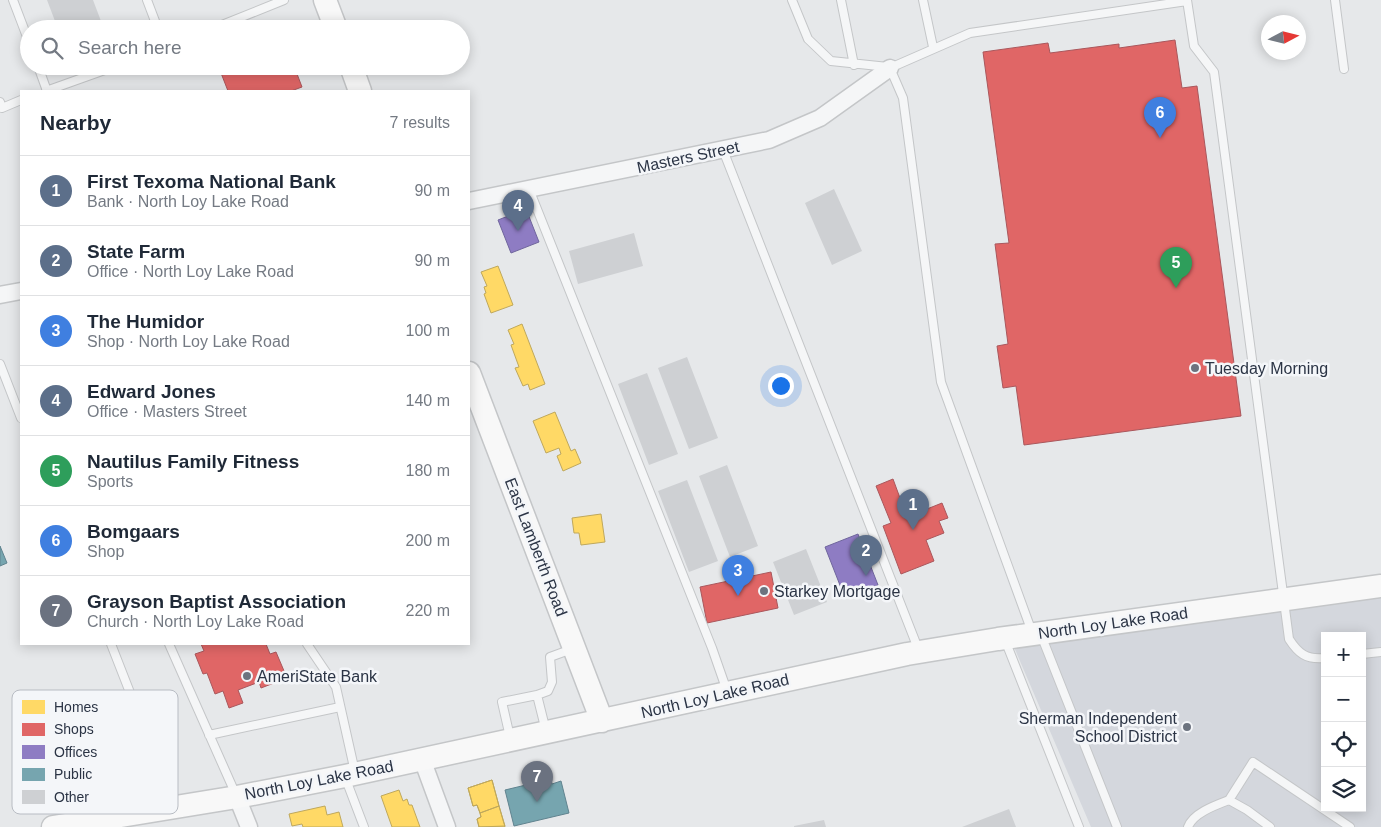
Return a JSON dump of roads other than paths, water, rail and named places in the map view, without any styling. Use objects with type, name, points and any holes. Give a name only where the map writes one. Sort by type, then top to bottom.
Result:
[{"type":"street","points":[[325,0],[333,20]]},
{"type":"street","name":"Masters Street","points":[[470,201],[770,140],[820,118],[890,68]]},
{"type":"street","points":[[354,75],[360,90]]},
{"type":"street","points":[[0,295],[20,291]]},
{"type":"street","name":"East Lamberth Road","points":[[470,376],[602,721]]},
{"type":"street","name":"North Loy Lake Road","points":[[178,806],[350,775],[847,666],[920,652],[1004,638],[1381,586]]},
{"type":"street","points":[[422,759],[447,827]]},
{"type":"street","points":[[237,797],[249,827]]},
{"type":"street","name":"North Loy Lake Road","points":[[53,827],[112,822],[147,814]]},
{"type":"lane","points":[[13,0],[21,20]]},
{"type":"lane","points":[[147,0],[155,20]]},
{"type":"lane","points":[[234,20],[284,0]]},
{"type":"lane","points":[[792,0],[808,39],[831,61],[890,68],[970,33],[1187,1],[1194,46],[1214,72],[1289,638],[1297,652],[1315,659],[1321,658]]},
{"type":"lane","points":[[840,0],[854,65]]},
{"type":"lane","points":[[923,0],[934,48]]},
{"type":"lane","points":[[1335,0],[1344,69]]},
{"type":"lane","points":[[890,68],[904,98],[941,382],[1037,634],[1117,827]]},
{"type":"lane","points":[[41,75],[47,90]]},
{"type":"lane","points":[[50,90],[91,75]]},
{"type":"lane","points":[[0,102],[2,108],[20,100]]},
{"type":"lane","points":[[723,150],[920,652]]},
{"type":"lane","points":[[529,189],[712,648],[727,693]]},
{"type":"lane","points":[[0,364],[20,415]]},
{"type":"lane","points":[[1004,638],[1079,827]]},
{"type":"lane","points":[[111,645],[129,690]]},
{"type":"lane","points":[[170,645],[237,797]]},
{"type":"lane","points":[[308,645],[336,687],[350,775],[364,827]]},
{"type":"lane","points":[[510,740],[502,702],[548,691],[552,682],[550,657],[574,649]]},
{"type":"lane","points":[[1366,654],[1381,652]]},
{"type":"lane","points":[[536,695],[546,733]]},
{"type":"lane","points":[[209,735],[340,707]]},
{"type":"lane","points":[[1188,827],[1189,823],[1209,807],[1229,800],[1253,762],[1350,827]]},
{"type":"lane","points":[[1229,800],[1247,810],[1270,827]]},
{"type":"place","name":"Bomgaars","points":[[1160,138]]},
{"type":"place","name":"Edward Jones","points":[[518,231]]},
{"type":"place","name":"Nautilus Family Fitness","points":[[1176,288]]},
{"type":"place","name":"Tuesday Morning","points":[[1195,368]]},
{"type":"place","name":"First Texoma National Bank","points":[[913,530]]},
{"type":"place","name":"State Farm","points":[[866,576]]},
{"type":"place","name":"Starkey Mortgage","points":[[764,591]]},
{"type":"place","name":"The Humidor","points":[[738,596]]},
{"type":"place","name":"AmeriState Bank","points":[[247,676]]},
{"type":"place","name":"Sherman Independent School District","points":[[1187,727]]},
{"type":"place","name":"Grayson Baptist Association","points":[[537,802]]}]
